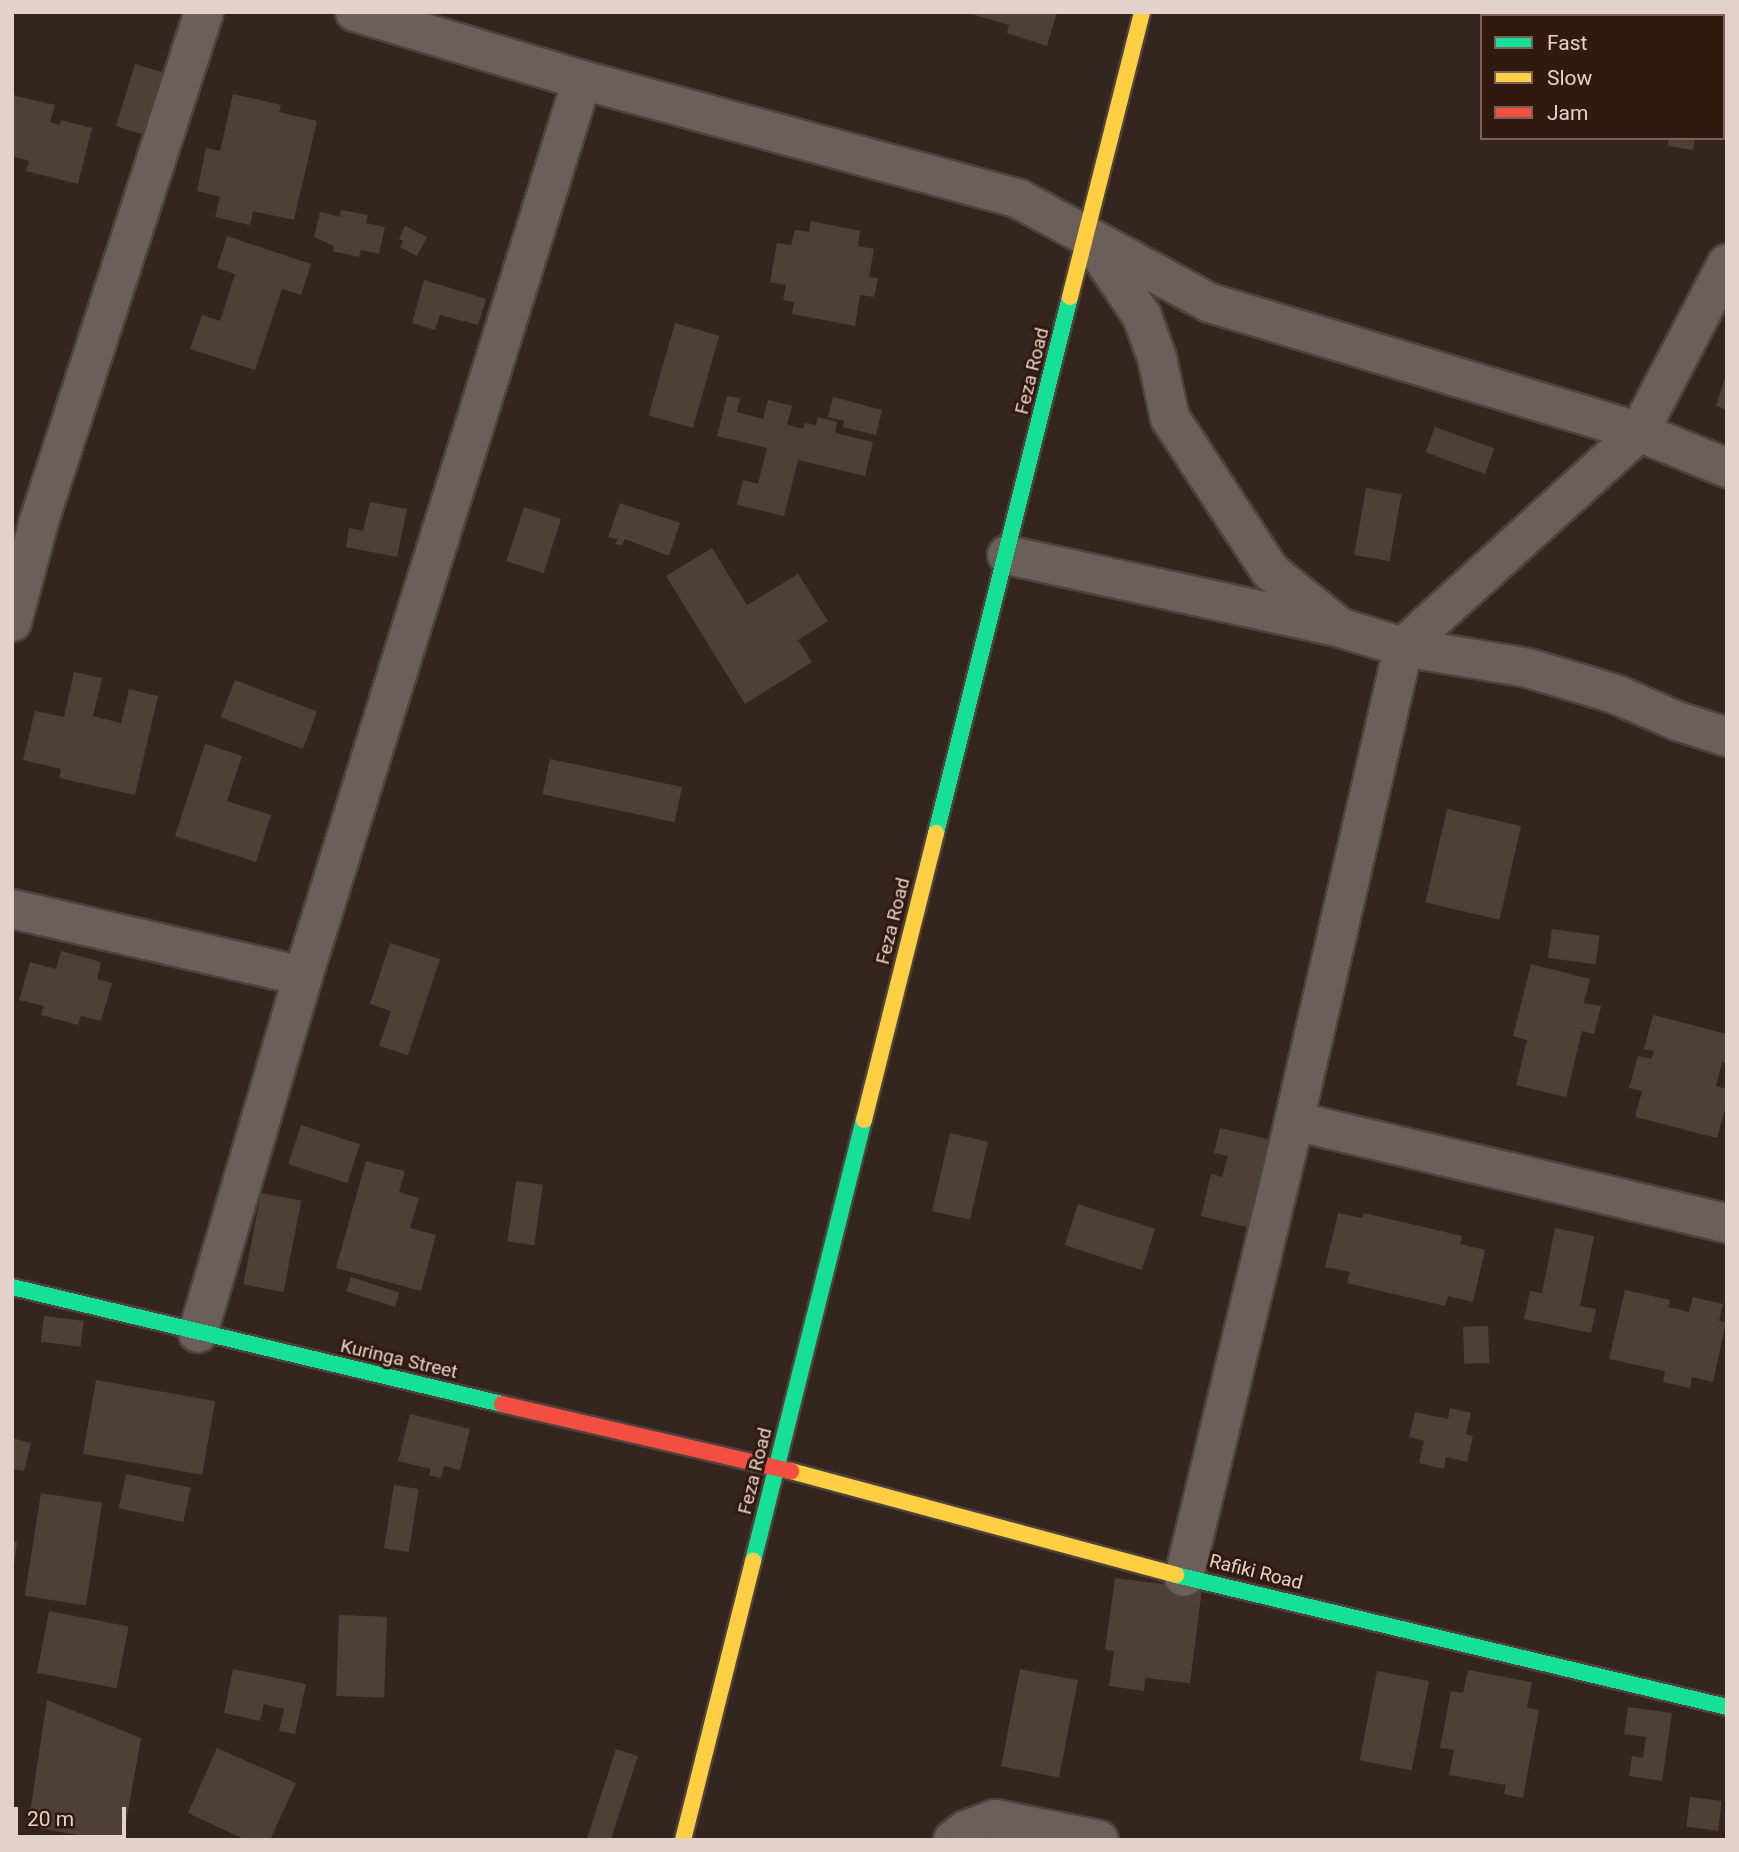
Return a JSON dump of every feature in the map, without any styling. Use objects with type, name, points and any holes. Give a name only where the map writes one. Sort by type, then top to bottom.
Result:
[{"type":"street","points":[[12,622],[26,518],[204,12]]},
{"type":"street","points":[[355,12],[582,80],[1019,199],[1210,303],[1639,432],[1727,468]]},
{"type":"street","name":"Feza Road","points":[[682,1840],[778,1468],[1142,12]]},
{"type":"street","points":[[198,1334],[303,976],[582,80]]},
{"type":"street","points":[[1088,236],[1142,316],[1157,358],[1170,418],[1270,571],[1341,628]]},
{"type":"street","points":[[1184,1577],[1294,1121],[1403,647],[1639,432],[1727,264]]},
{"type":"street","points":[[1007,555],[1341,628],[1403,647],[1528,668],[1615,694],[1677,721],[1727,737]]},
{"type":"street","points":[[12,909],[303,976]]},
{"type":"street","points":[[1294,1121],[1727,1223]]},
{"type":"street","name":"Kuringa Street","points":[[12,1287],[198,1334],[778,1468]]},
{"type":"street","name":"Rafiki Road","points":[[778,1468],[1184,1577],[1727,1707]]},
{"type":"street","points":[[953,1840],[966,1830],[995,1819],[1100,1840]]},
{"type":"building","points":[[1057,12],[1047,46],[1007,33],[1009,25],[968,13]]},
{"type":"building","points":[[1638,12],[1645,14],[1606,14]]},
{"type":"building","points":[[135,64],[170,75],[151,137],[116,126]]},
{"type":"building","points":[[233,94],[281,105],[279,112],[317,121],[294,220],[253,211],[250,225],[215,217],[220,197],[197,191],[206,148],[220,151]]},
{"type":"building","points":[[12,95],[55,105],[50,122],[60,125],[61,120],[92,128],[78,184],[26,171],[29,161],[12,156]]},
{"type":"building","points":[[1669,140],[1695,140],[1693,150],[1668,146]]},
{"type":"building","points":[[341,210],[368,215],[366,223],[385,227],[379,254],[361,250],[359,257],[333,251],[334,246],[314,237],[320,212],[340,217]]},
{"type":"building","points":[[811,221],[860,231],[858,246],[874,249],[869,277],[878,278],[874,297],[860,295],[855,326],[792,314],[794,302],[783,300],[786,285],[770,282],[777,243],[791,245],[795,230],[809,232]]},
{"type":"building","points":[[405,226],[427,237],[417,256],[400,247],[403,241],[399,239]]},
{"type":"building","points":[[227,236],[311,264],[301,295],[282,289],[255,370],[190,349],[202,315],[220,321],[235,274],[217,268]]},
{"type":"building","points":[[424,280],[486,299],[478,325],[440,315],[435,330],[412,323]]},
{"type":"building","points":[[675,323],[719,336],[693,428],[649,415]]},
{"type":"building","points":[[1727,374],[1727,410],[1716,406]]},
{"type":"building","points":[[727,396],[740,398],[737,412],[763,419],[768,400],[792,406],[787,425],[803,429],[805,423],[816,425],[818,417],[837,422],[835,433],[873,442],[865,476],[798,460],[784,516],[737,505],[743,480],[758,484],[767,448],[717,436]]},
{"type":"building","points":[[833,397],[882,410],[876,435],[843,427],[844,421],[828,417]]},
{"type":"building","points":[[1435,427],[1494,449],[1485,474],[1426,452]]},
{"type":"building","points":[[1366,488],[1401,494],[1390,561],[1354,555]]},
{"type":"building","points":[[370,502],[407,509],[397,557],[346,547],[349,528],[363,531]]},
{"type":"building","points":[[620,503],[680,523],[669,556],[625,539],[622,545],[615,544],[618,539],[608,537]]},
{"type":"building","points":[[524,507],[561,519],[543,573],[506,561]]},
{"type":"building","points":[[712,548],[747,605],[798,574],[828,621],[798,640],[812,662],[745,704],[666,576]]},
{"type":"building","points":[[74,672],[102,678],[93,716],[121,723],[129,689],[158,696],[135,795],[59,778],[61,769],[23,760],[35,711],[64,717]]},
{"type":"building","points":[[235,680],[317,712],[303,749],[221,717]]},
{"type":"building","points":[[205,744],[242,756],[227,801],[271,815],[256,862],[175,836]]},
{"type":"building","points":[[550,759],[682,787],[675,822],[543,794]]},
{"type":"building","points":[[1447,809],[1521,826],[1499,920],[1425,903]]},
{"type":"building","points":[[1552,929],[1600,936],[1595,964],[1548,958]]},
{"type":"building","points":[[390,943],[440,959],[408,1055],[379,1046],[391,1011],[370,1004]]},
{"type":"building","points":[[61,951],[101,962],[97,979],[112,983],[101,1021],[81,1016],[78,1025],[41,1015],[44,1006],[19,1000],[30,962],[56,969]]},
{"type":"building","points":[[1531,964],[1590,979],[1584,1003],[1601,1006],[1594,1034],[1582,1031],[1566,1097],[1516,1085],[1527,1040],[1513,1036]]},
{"type":"building","points":[[1653,1015],[1727,1034],[1727,1064],[1722,1062],[1716,1086],[1727,1089],[1727,1102],[1717,1138],[1635,1117],[1642,1091],[1629,1088],[1638,1056],[1651,1059],[1654,1051],[1644,1049]]},
{"type":"building","points":[[301,1125],[360,1144],[347,1183],[288,1164]]},
{"type":"building","points":[[1220,1128],[1272,1140],[1251,1228],[1201,1216],[1211,1174],[1222,1177],[1228,1156],[1214,1153]]},
{"type":"building","points":[[950,1133],[988,1142],[970,1220],[932,1211]]},
{"type":"building","points":[[366,1161],[405,1171],[399,1192],[419,1198],[410,1228],[436,1235],[421,1291],[336,1268]]},
{"type":"building","points":[[516,1181],[543,1185],[534,1245],[508,1241]]},
{"type":"building","points":[[261,1193],[301,1201],[284,1292],[243,1284]]},
{"type":"building","points":[[1078,1204],[1155,1229],[1142,1270],[1065,1245]]},
{"type":"building","points":[[1338,1213],[1362,1218],[1364,1213],[1462,1236],[1460,1244],[1485,1250],[1473,1302],[1448,1296],[1445,1306],[1347,1283],[1350,1272],[1325,1267]]},
{"type":"building","points":[[1555,1228],[1594,1236],[1580,1306],[1596,1309],[1591,1333],[1524,1319],[1530,1291],[1542,1293]]},
{"type":"building","points":[[351,1277],[400,1293],[395,1307],[346,1291]]},
{"type":"building","points":[[1625,1290],[1670,1300],[1668,1307],[1689,1312],[1693,1297],[1723,1304],[1719,1321],[1726,1322],[1713,1382],[1692,1377],[1690,1388],[1663,1382],[1665,1371],[1609,1359]]},
{"type":"building","points":[[44,1316],[84,1321],[81,1347],[41,1342]]},
{"type":"building","points":[[1488,1326],[1489,1363],[1464,1364],[1463,1327]]},
{"type":"building","points":[[96,1380],[215,1401],[202,1475],[83,1454]]},
{"type":"building","points":[[1450,1408],[1471,1413],[1466,1434],[1473,1436],[1467,1462],[1446,1457],[1444,1469],[1419,1463],[1424,1441],[1409,1437],[1415,1412],[1448,1419]]},
{"type":"building","points":[[410,1414],[470,1429],[460,1470],[444,1466],[441,1478],[429,1475],[431,1469],[398,1461]]},
{"type":"building","points":[[12,1438],[31,1443],[24,1471],[12,1469]]},
{"type":"building","points":[[126,1474],[191,1488],[183,1522],[119,1508]]},
{"type":"building","points":[[394,1485],[419,1489],[409,1552],[384,1548]]},
{"type":"building","points":[[41,1493],[102,1503],[86,1605],[25,1596]]},
{"type":"building","points":[[12,1541],[17,1542],[14,1564],[12,1564]]},
{"type":"building","points":[[1115,1578],[1202,1589],[1190,1683],[1145,1678],[1144,1691],[1109,1686],[1114,1651],[1105,1650]]},
{"type":"building","points":[[49,1611],[129,1626],[116,1688],[37,1673]]},
{"type":"building","points":[[339,1615],[387,1617],[384,1698],[336,1696]]},
{"type":"building","points":[[233,1669],[306,1684],[295,1734],[279,1731],[284,1709],[264,1704],[260,1721],[224,1713]]},
{"type":"building","points":[[1020,1669],[1078,1680],[1059,1777],[1001,1766]]},
{"type":"building","points":[[1468,1670],[1532,1682],[1527,1708],[1539,1710],[1523,1798],[1504,1794],[1506,1785],[1449,1775],[1454,1750],[1440,1748],[1451,1691],[1463,1693]]},
{"type":"building","points":[[1377,1671],[1429,1681],[1412,1770],[1360,1760]]},
{"type":"building","points":[[47,1700],[141,1738],[123,1840],[105,1840],[28,1826]]},
{"type":"building","points":[[1628,1707],[1672,1713],[1662,1781],[1629,1776],[1632,1756],[1643,1758],[1646,1737],[1624,1734]]},
{"type":"building","points":[[217,1748],[296,1783],[270,1840],[246,1840],[188,1813]]},
{"type":"building","points":[[616,1749],[638,1756],[611,1840],[586,1840]]},
{"type":"building","points":[[1690,1797],[1722,1801],[1718,1831],[1686,1827]]},
{"type":"traffic: fast","points":[[936,833],[1070,297]]},
{"type":"traffic: fast","points":[[753,1561],[864,1120]]},
{"type":"traffic: fast","points":[[12,1287],[502,1404]]},
{"type":"traffic: fast","points":[[1176,1575],[1727,1707]]},
{"type":"traffic: slow","points":[[1070,297],[1142,12]]},
{"type":"traffic: slow","points":[[864,1120],[936,833]]},
{"type":"traffic: slow","points":[[791,1471],[1176,1575]]},
{"type":"traffic: slow","points":[[683,1840],[753,1561]]},
{"type":"traffic: jam","points":[[502,1404],[791,1471]]}]
